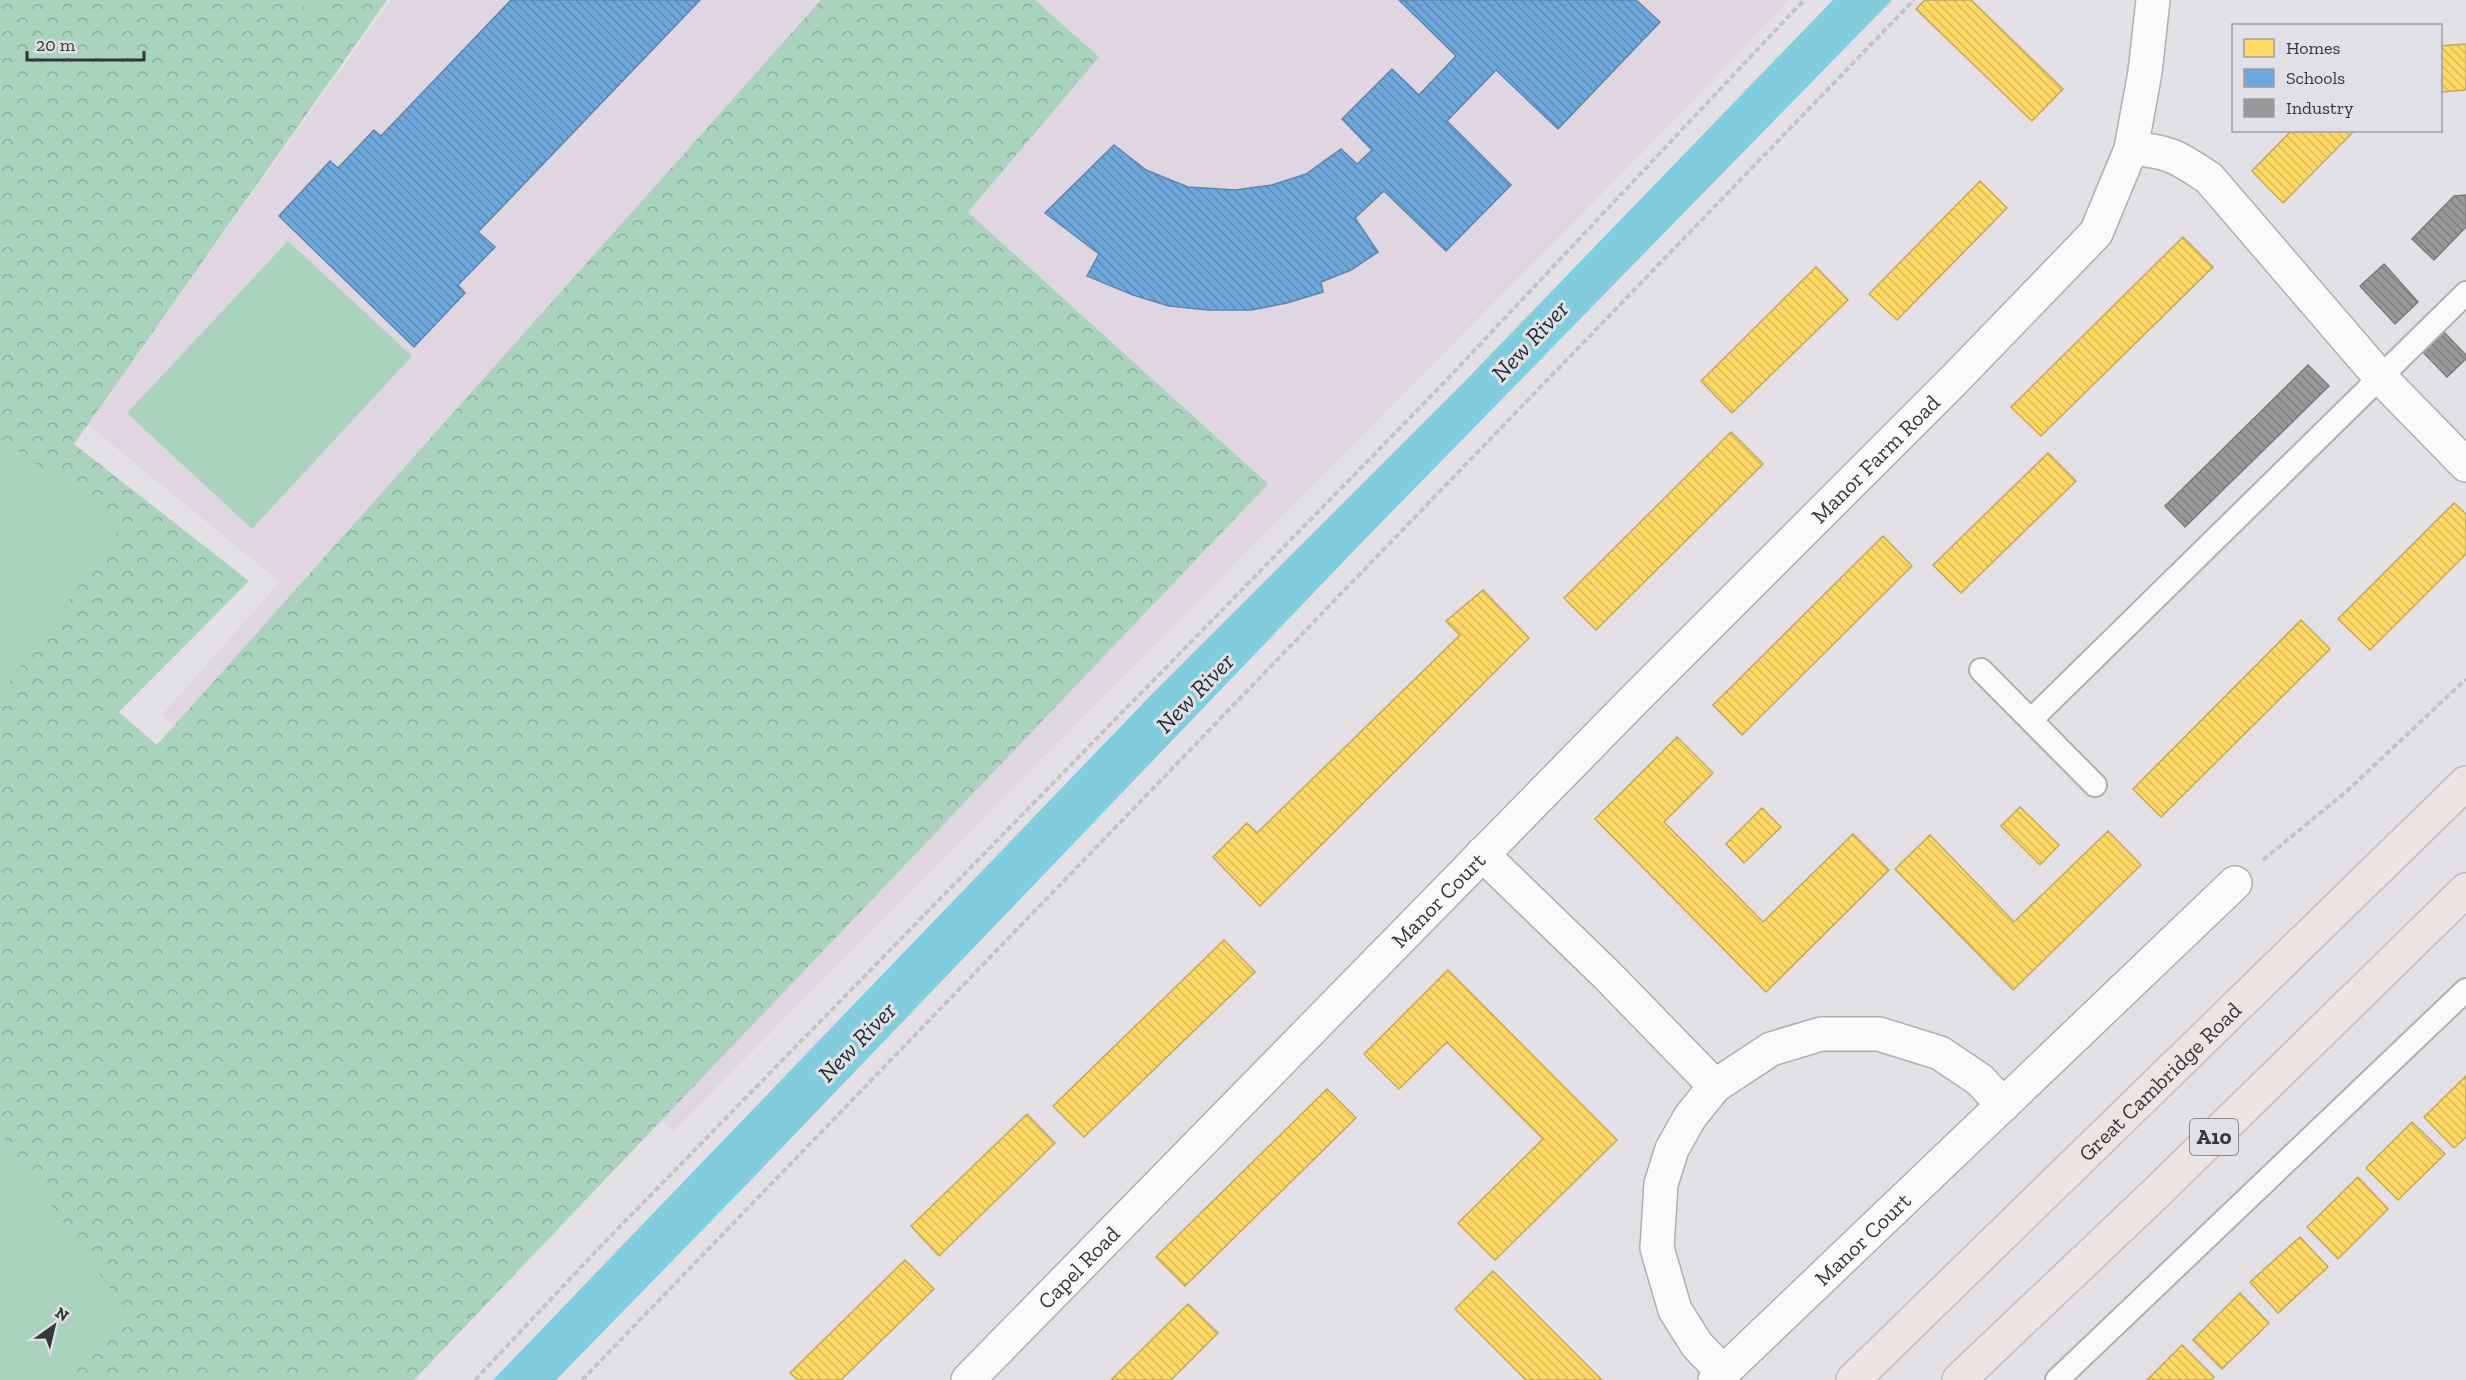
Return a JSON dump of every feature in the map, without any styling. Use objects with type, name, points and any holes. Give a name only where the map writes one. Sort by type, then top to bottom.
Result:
[{"type":"highway","name":"Great Cambridge Road","points":[[1853,1380],[2466,783]]},
{"type":"highway","name":"A10","points":[[1959,1380],[2154,1195],[2466,890]]},
{"type":"street","name":"Manor Farm Road","points":[[1482,854],[1955,380],[2096,232],[2131,149],[2145,72],[2153,0]]},
{"type":"street","points":[[2131,149],[2158,150],[2184,161],[2209,178],[2380,377],[2466,465]]},
{"type":"street","name":"Manor Court","points":[[1189,1153],[1482,854],[1607,975],[1715,1086]]},
{"type":"street","name":"Manor Court","points":[[2002,1105],[1980,1080],[1940,1053],[1879,1034],[1821,1034],[1771,1049],[1715,1086],[1690,1117],[1672,1149],[1661,1184],[1657,1248],[1675,1311],[1719,1376],[2235,883]]},
{"type":"street","name":"Capel Road","points":[[968,1380],[1189,1153]]},
{"type":"lane","points":[[2032,719],[2466,293]]},
{"type":"lane","points":[[1982,670],[2095,785]]},
{"type":"lane","points":[[2057,1380],[2466,990]]},
{"type":"path","points":[[475,1380],[599,1248],[1437,390],[1803,0]]},
{"type":"path","points":[[582,1380],[1914,0]]},
{"type":"path","points":[[2235,883],[2347,791],[2466,679]]},
{"type":"shaded area","points":[[391,0],[1789,0],[1656,139],[673,1131],[162,715],[280,582],[87,424]]},
{"type":"green space","points":[[0,0],[387,0],[74,444],[249,581],[119,712],[157,745],[821,0],[1035,0],[1099,57],[968,212],[1268,484],[414,1380],[0,1380]]},
{"type":"green space","points":[[292,0],[329,0],[319,16]]},
{"type":"green space","points":[[288,241],[412,356],[252,529],[127,413]]},
{"type":"green space","points":[[0,438],[122,525],[0,695]]},
{"type":"green space","points":[[0,1132],[132,1320],[47,1380],[0,1380]]},
{"type":"water","name":"New River","points":[[1833,0],[1892,0],[1369,535],[753,1178],[556,1380],[493,1380],[1152,694],[1465,381]]},
{"type":"building: Homes","points":[[1925,0],[1971,0],[2063,89],[2032,121],[1916,9]]},
{"type":"building: Homes","points":[[2466,44],[2466,90],[2442,92],[2442,46]]},
{"type":"building: Homes","points":[[2290,132],[2353,132],[2283,203],[2252,171]]},
{"type":"building: Homes","points":[[1980,181],[2007,208],[1897,320],[1869,294]]},
{"type":"building: Homes","points":[[2183,237],[2213,267],[2041,436],[2011,407]]},
{"type":"building: Homes","points":[[1816,267],[1848,300],[1732,413],[1701,381]]},
{"type":"building: Homes","points":[[1731,432],[1763,464],[1596,630],[1564,598]]},
{"type":"building: Homes","points":[[2048,453],[2076,481],[1961,593],[1933,565]]},
{"type":"building: Homes","points":[[2454,503],[2466,514],[2466,554],[2370,650],[2338,619]]},
{"type":"building: Homes","points":[[1883,536],[1912,566],[1742,735],[1713,705]]},
{"type":"building: Homes","points":[[1483,590],[1529,638],[1260,906],[1213,857],[1247,823],[1257,833],[1460,635],[1446,621]]},
{"type":"building: Homes","points":[[2301,620],[2330,649],[2161,817],[2133,789]]},
{"type":"building: Homes","points":[[1677,737],[1713,773],[1664,822],[1763,922],[1853,834],[1889,870],[1766,992],[1595,819]]},
{"type":"building: Homes","points":[[2020,807],[2059,845],[2040,865],[2001,826]]},
{"type":"building: Homes","points":[[1762,808],[1781,827],[1744,863],[1726,844]]},
{"type":"building: Homes","points":[[2108,831],[2141,865],[2013,990],[1895,869],[1930,835],[2014,922]]},
{"type":"building: Homes","points":[[1224,940],[1255,972],[1084,1137],[1053,1106]]},
{"type":"building: Homes","points":[[1448,970],[1617,1140],[1495,1260],[1458,1223],[1543,1139],[1447,1042],[1399,1089],[1364,1054]]},
{"type":"building: Homes","points":[[2466,1076],[2466,1137],[2454,1148],[2424,1117]]},
{"type":"building: Homes","points":[[1327,1089],[1356,1118],[1185,1286],[1156,1257]]},
{"type":"building: Homes","points":[[1027,1114],[1055,1143],[939,1256],[911,1226]]},
{"type":"building: Homes","points":[[2412,1122],[2445,1154],[2398,1200],[2366,1168]]},
{"type":"building: Homes","points":[[2358,1177],[2388,1209],[2338,1259],[2307,1227]]},
{"type":"building: Homes","points":[[2300,1237],[2328,1267],[2278,1313],[2250,1282]]},
{"type":"building: Homes","points":[[905,1260],[934,1289],[841,1380],[798,1380],[790,1373]]},
{"type":"building: Homes","points":[[1493,1271],[1602,1380],[1526,1380],[1455,1309]]},
{"type":"building: Homes","points":[[2240,1293],[2269,1323],[2222,1369],[2193,1340]]},
{"type":"building: Homes","points":[[1188,1304],[1218,1333],[1171,1380],[1111,1380]]},
{"type":"building: Homes","points":[[2182,1345],[2214,1377],[2211,1380],[2147,1380]]},
{"type":"building: Schools","points":[[511,0],[700,0],[478,232],[495,247],[458,285],[465,293],[414,347],[279,216],[330,161],[338,168],[374,130],[381,136]]},
{"type":"building: Schools","points":[[1399,0],[1636,0],[1660,22],[1558,129],[1496,70],[1447,121],[1511,185],[1446,251],[1384,191],[1355,218],[1378,252],[1351,270],[1321,282],[1323,292],[1287,303],[1251,310],[1208,310],[1169,306],[1133,295],[1087,276],[1099,254],[1045,213],[1114,145],[1146,170],[1188,187],[1235,190],[1272,185],[1306,174],[1341,149],[1357,164],[1372,150],[1342,119],[1392,69],[1419,95],[1456,56]]},
{"type":"building: Industry","points":[[2466,195],[2466,227],[2434,260],[2412,239],[2454,196]]},
{"type":"building: Industry","points":[[2384,264],[2418,302],[2395,324],[2360,286]]},
{"type":"building: Industry","points":[[2440,328],[2466,355],[2466,359],[2447,377],[2419,348]]},
{"type":"building: Industry","points":[[2308,365],[2329,386],[2185,527],[2165,506]]}]
